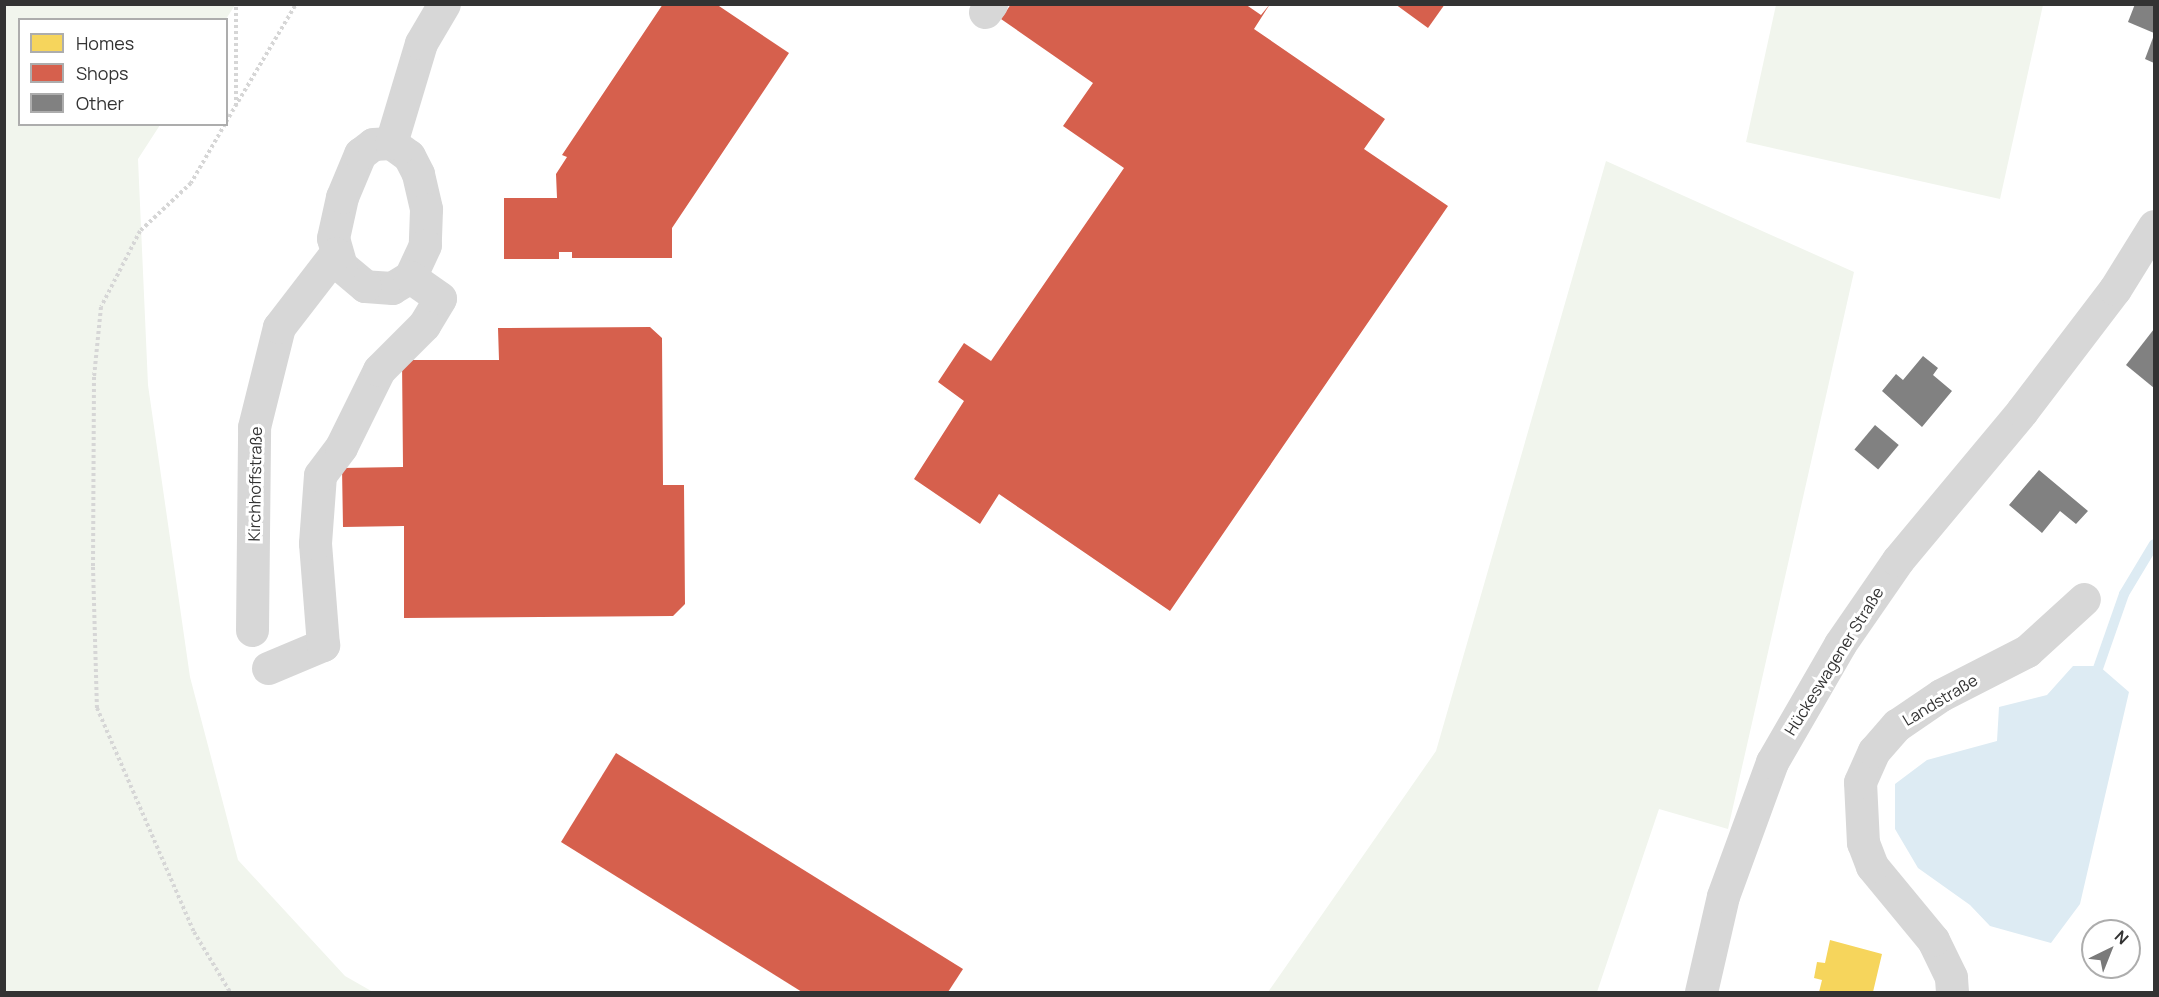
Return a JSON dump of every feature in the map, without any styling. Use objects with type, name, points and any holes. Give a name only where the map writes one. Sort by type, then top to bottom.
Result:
[{"type":"street","points":[[391,143],[421,43],[444,4]]},
{"type":"street","points":[[391,143],[409,156],[418,174],[426,209],[424,245],[410,277],[392,288],[365,286],[341,266],[336,253],[333,238],[336,217],[360,154],[373,144],[391,143]]},
{"type":"street","name":"Hückeswagener Straße","points":[[1701,993],[1723,897],[1772,762],[1840,644],[1898,560],[2022,411],[2115,289],[2154,226]]},
{"type":"street","name":"Kirchhoffstraße","points":[[252,630],[254,427],[279,327],[336,253]]},
{"type":"street","points":[[268,668],[323,645],[315,543],[320,475],[341,447],[379,370],[424,325],[440,298],[410,277]]},
{"type":"street","name":"Landstraße","points":[[1952,993],[1951,977],[1933,940],[1872,866],[1863,843],[1860,782],[1874,751],[1898,725],[1941,695],[2027,651],[2084,599]]},
{"type":"path","points":[[236,4],[236,106]]},
{"type":"path","points":[[228,120],[296,4]]},
{"type":"path","points":[[224,126],[191,183],[140,231],[101,307],[94,377],[93,567],[96,708],[194,932],[230,993]]},
{"type":"shaded area","points":[[5,4],[235,5],[227,18],[18,18],[18,126],[159,126],[138,159],[148,385],[190,677],[238,860],[345,976],[373,992],[5,992]]},
{"type":"shaded area","points":[[1776,5],[2043,5],[2000,199],[1746,142]]},
{"type":"shaded area","points":[[1606,161],[1854,272],[1728,829],[1659,809],[1597,992],[1268,992],[1436,751]]},
{"type":"shaded area","points":[[2073,666],[2099,666],[2129,692],[2080,904],[2051,943],[1990,926],[1970,905],[1918,868],[1895,829],[1895,784],[1927,760],[1997,741],[1999,707],[2047,695]]},
{"type":"building: Homes","points":[[1830,940],[1882,954],[1873,992],[1819,992],[1822,980],[1814,978],[1817,962],[1825,963]]},
{"type":"building: Shops","points":[[663,4],[716,4],[789,53],[672,228],[672,258],[572,258],[572,252],[559,252],[559,259],[504,259],[504,198],[557,198],[556,174],[567,157],[562,155]]},
{"type":"building: Shops","points":[[1011,4],[1245,4],[1261,15],[1270,4],[1254,29],[1385,119],[1364,149],[1448,206],[1170,611],[999,494],[980,524],[914,479],[964,401],[938,382],[964,343],[991,361],[1124,168],[1063,126],[1093,83],[1001,19]]},
{"type":"building: Shops","points":[[1395,4],[1445,4],[1428,28]]},
{"type":"building: Shops","points":[[650,327],[662,338],[663,485],[684,485],[685,604],[673,616],[404,618],[404,526],[343,527],[342,468],[403,467],[402,360],[499,360],[498,328]]},
{"type":"building: Shops","points":[[616,753],[963,969],[948,992],[802,992],[561,842]]},
{"type":"building: Other","points":[[2135,4],[2154,4],[2154,33],[2128,22]]},
{"type":"building: Other","points":[[2154,35],[2154,63],[2145,59]]},
{"type":"building: Other","points":[[2154,329],[2154,388],[2126,365]]},
{"type":"building: Other","points":[[1923,356],[1938,368],[1933,375],[1952,391],[1922,427],[1882,391],[1896,374],[1903,380]]},
{"type":"building: Other","points":[[1875,425],[1899,445],[1878,469],[1854,450]]},
{"type":"building: Other","points":[[2039,470],[2088,511],[2076,524],[2060,511],[2042,533],[2009,505]]},
{"type":"waterway","points":[[2095,677],[2124,594],[2154,544]]}]
